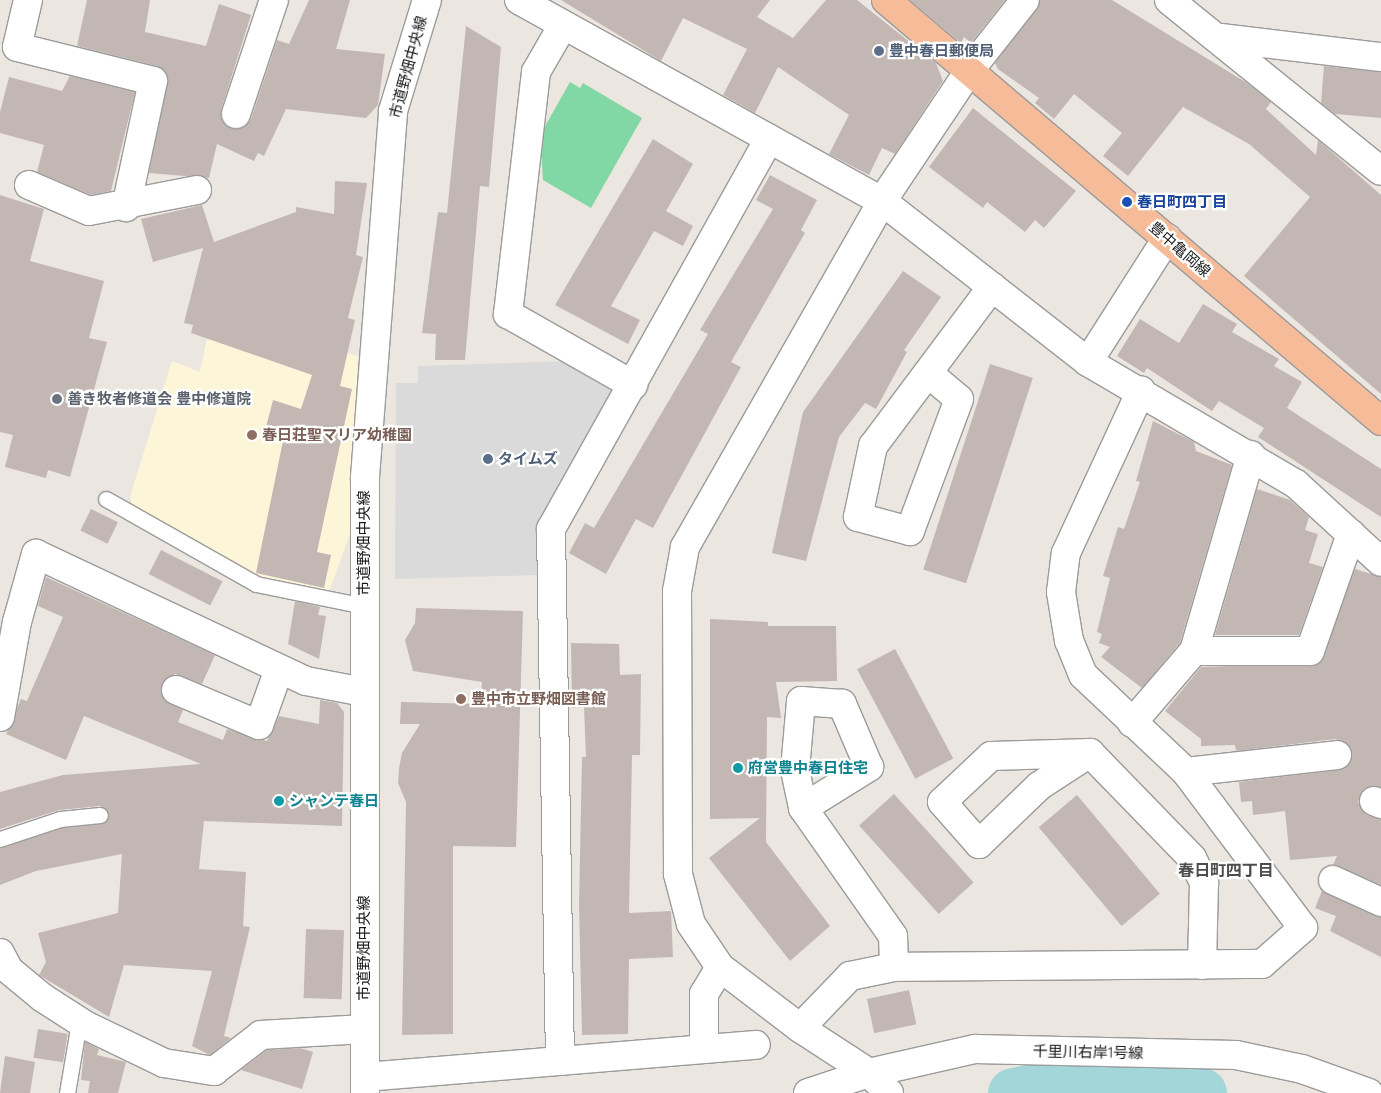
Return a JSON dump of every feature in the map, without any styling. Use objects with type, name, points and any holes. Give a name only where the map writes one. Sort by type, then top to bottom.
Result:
[{"type":"main road","name":"豊中亀岡線","points":[[886,0],[1381,421]]},
{"type":"street","points":[[28,0],[17,47],[153,82],[126,207]]},
{"type":"street","points":[[236,114],[274,0]]},
{"type":"street","name":"市道野畑中央線","points":[[365,1085],[364,477],[393,112],[427,0]]},
{"type":"street","points":[[519,0],[882,201],[1088,362],[1251,455],[1296,484],[1381,562]]},
{"type":"street","points":[[881,1084],[800,1028],[720,967],[691,924],[678,874],[677,591],[685,548],[882,201],[969,71],[1025,0]]},
{"type":"street","points":[[1169,0],[1221,38],[1381,171]]},
{"type":"street","points":[[563,24],[536,72],[508,314],[633,385]]},
{"type":"street","points":[[1221,38],[1381,57]]},
{"type":"street","points":[[560,1061],[551,529],[770,139]]},
{"type":"street","points":[[29,185],[89,211],[126,207],[197,190]]},
{"type":"street","points":[[1088,362],[1167,238]]},
{"type":"street","points":[[928,373],[959,398],[910,531],[858,517],[873,446],[992,287]]},
{"type":"street","points":[[800,1028],[850,976],[894,967],[1262,964],[1303,928],[1186,772],[1083,675],[1069,640],[1061,592],[1066,553],[1141,391]]},
{"type":"street","points":[[1132,723],[1194,651],[1251,455]]},
{"type":"street","points":[[1194,651],[1310,651],[1351,534]]},
{"type":"street","points":[[0,718],[17,622],[36,554],[306,681],[364,692]]},
{"type":"street","points":[[176,690],[259,725],[279,669]]},
{"type":"street","points":[[1090,753],[1039,786],[979,844],[942,802],[991,756],[1090,753],[1192,858],[1204,883],[1202,965]]},
{"type":"street","points":[[1186,772],[1337,755]]},
{"type":"street","points":[[804,808],[893,936],[894,967]]},
{"type":"street","points":[[1333,880],[1381,902]]},
{"type":"street","points":[[0,953],[9,970],[79,1022],[164,1063],[214,1071],[261,1035],[364,1029]]},
{"type":"street","points":[[704,1049],[704,994],[720,967]]},
{"type":"street","points":[[365,1085],[560,1061],[756,1045]]},
{"type":"street","name":"千里川右岸1号線","points":[[808,1093],[881,1084],[975,1049],[1236,1055],[1302,1069],[1369,1093]]},
{"type":"lane","points":[[106,499],[256,584],[364,606]]},
{"type":"lane","points":[[0,839],[60,819],[100,815]]},
{"type":"lane","points":[[67,1093],[79,1022]]},
{"type":"shaded area","name":"春日荘聖マリア幼稚園","points":[[212,313],[358,356],[351,531],[329,592],[265,579],[133,507],[130,497],[172,361],[200,372]]},
{"type":"shaded area","name":"タイムズ","points":[[571,361],[613,387],[616,397],[539,575],[395,579],[396,383],[418,383],[418,366]]},
{"type":"green space","points":[[570,82],[580,88],[583,83],[642,118],[591,208],[543,180],[540,135]]},
{"type":"building","points":[[87,0],[150,0],[145,32],[206,46],[219,4],[251,15],[221,110],[225,125],[239,129],[251,119],[277,40],[289,44],[309,0],[350,0],[336,49],[385,54],[378,105],[366,118],[286,109],[264,156],[258,153],[254,161],[217,144],[209,178],[149,173],[168,76],[157,66],[77,46]]},
{"type":"building","points":[[561,0],[770,0],[757,17],[793,38],[826,0],[857,0],[936,63],[943,81],[895,154],[882,148],[869,175],[829,154],[849,115],[778,67],[755,113],[723,95],[747,49],[683,18],[661,61]]},
{"type":"building","points":[[910,0],[1005,0],[971,43],[964,37],[961,43]]},
{"type":"building","points":[[1040,0],[1112,0],[1247,83],[1271,102],[1266,109],[1316,155],[1318,140],[1381,195],[1381,394],[1244,276],[1310,197],[1249,144],[1183,107],[1128,176],[1103,156],[1122,133],[1074,94],[1054,119],[1035,103],[1039,98],[998,69],[995,63]]},
{"type":"building","points":[[466,26],[501,47],[489,187],[480,186],[465,360],[435,360],[436,334],[422,333],[438,212],[447,213]]},
{"type":"building","points":[[1324,66],[1381,72],[1381,118],[1335,114],[1321,103]]},
{"type":"building","points":[[70,76],[135,92],[111,191],[91,195],[37,172],[44,145],[0,133],[0,112],[9,77],[62,91]]},
{"type":"building","points":[[973,108],[1076,191],[1044,228],[1035,220],[1025,232],[987,202],[983,208],[929,167]]},
{"type":"building","points":[[653,139],[693,164],[666,211],[693,226],[683,246],[654,231],[611,306],[640,320],[628,344],[555,305]]},
{"type":"building","points":[[770,175],[817,200],[801,230],[805,233],[731,362],[741,367],[653,528],[636,519],[606,574],[569,553],[585,523],[594,528],[708,334],[700,330],[773,209],[756,200]]},
{"type":"building","points":[[335,181],[367,183],[356,255],[363,257],[348,318],[355,320],[340,386],[352,389],[317,552],[331,555],[324,588],[256,573],[284,436],[265,431],[273,400],[301,409],[312,375],[191,333],[193,325],[184,323],[203,248],[153,262],[141,219],[202,205],[214,242],[296,212],[296,207],[334,214]]},
{"type":"building","points":[[0,195],[44,209],[30,261],[104,281],[89,338],[107,342],[70,477],[48,470],[46,478],[5,467],[13,435],[0,432]]},
{"type":"building","points":[[903,271],[941,297],[904,350],[907,352],[876,409],[865,403],[839,437],[806,561],[772,553],[803,412]]},
{"type":"building","points":[[1203,304],[1237,324],[1232,332],[1279,359],[1274,366],[1302,382],[1287,408],[1381,469],[1381,517],[1258,437],[1264,428],[1219,401],[1212,411],[1147,368],[1144,373],[1117,356],[1140,319],[1179,343]]},
{"type":"building","points":[[990,364],[1033,378],[966,583],[923,569]]},
{"type":"building","points":[[1153,421],[1194,442],[1196,451],[1232,465],[1180,643],[1142,688],[1101,657],[1110,647],[1099,643],[1102,634],[1097,632],[1110,578],[1103,576],[1118,527],[1124,529],[1140,482],[1136,481]]},
{"type":"building","points":[[1257,489],[1290,500],[1309,517],[1305,530],[1318,534],[1309,563],[1323,567],[1299,635],[1215,635]]},
{"type":"building","points":[[91,509],[118,522],[107,544],[80,531]]},
{"type":"building","points":[[161,550],[222,581],[210,605],[149,574]]},
{"type":"building","points":[[1355,569],[1381,577],[1381,787],[1365,788],[1358,802],[1367,815],[1381,819],[1381,885],[1333,865],[1337,856],[1290,860],[1285,811],[1253,815],[1252,801],[1241,802],[1239,782],[1339,770],[1351,761],[1349,745],[1335,739],[1236,751],[1235,745],[1201,746],[1201,739],[1165,711],[1201,667],[1319,663]]},
{"type":"building","points":[[46,577],[215,655],[202,684],[175,674],[162,684],[164,700],[183,710],[178,722],[223,740],[227,729],[267,741],[279,716],[319,724],[320,700],[337,703],[344,712],[342,826],[204,821],[199,869],[246,872],[243,926],[250,927],[224,1036],[231,1038],[210,1055],[192,1046],[212,971],[124,965],[109,1017],[39,975],[46,962],[38,933],[118,913],[122,854],[36,871],[0,885],[0,848],[62,828],[101,824],[109,815],[100,806],[59,810],[0,829],[0,792],[63,775],[201,764],[84,716],[66,760],[6,734],[21,699],[27,701],[63,617],[38,606]]},
{"type":"building","points":[[295,601],[320,607],[318,615],[326,616],[319,659],[288,644]]},
{"type":"building","name":"豊中市立野畑図書館","points":[[416,608],[523,611],[516,847],[453,846],[453,1034],[402,1035],[406,802],[398,783],[402,753],[420,724],[400,724],[401,702],[480,704],[482,682],[413,671],[405,640],[415,623]]},
{"type":"building","points":[[710,619],[768,622],[768,626],[836,626],[837,681],[776,682],[781,718],[767,717],[766,842],[830,926],[790,961],[709,858],[760,818],[710,819]]},
{"type":"building","points":[[571,643],[619,644],[620,675],[641,674],[640,755],[632,755],[629,913],[671,911],[673,957],[629,959],[628,1034],[582,1035],[579,905],[582,757],[586,757],[584,707],[572,708]]},
{"type":"building","name":"府営豊中春日住宅","points":[[895,649],[953,758],[915,779],[857,669]]},
{"type":"building","name":"府営豊中春日住宅","points":[[894,794],[974,882],[939,914],[859,825]]},
{"type":"building","points":[[1077,795],[1160,894],[1122,926],[1039,827]]},
{"type":"building","points":[[1322,891],[1381,917],[1381,957],[1330,931],[1336,916],[1315,908]]},
{"type":"building","points":[[306,929],[344,930],[342,999],[304,998]]},
{"type":"building","points":[[909,990],[916,1024],[874,1033],[867,999]]},
{"type":"building","points":[[38,1029],[68,1034],[63,1062],[33,1058]]},
{"type":"building","points":[[85,1042],[99,1049],[97,1055],[126,1062],[118,1093],[88,1093],[90,1081],[81,1080]]},
{"type":"building","points":[[300,1048],[313,1052],[302,1089],[241,1070],[267,1050]]},
{"type":"building","points":[[5,1056],[35,1062],[30,1093],[0,1093]]},
{"type":"waterway","points":[[1013,1093],[1069,1082],[1175,1083],[1201,1093]]},
{"type":"place","name":"豊中春日郵便局","points":[[879,51]]},
{"type":"place","name":"春日町四丁目","points":[[1127,202]]},
{"type":"place","name":"善き牧者修道会 豊中修道院","points":[[57,399]]},
{"type":"place","name":"春日荘聖マリア幼稚園","points":[[252,435]]},
{"type":"place","name":"タイムズ","points":[[488,459]]},
{"type":"place","name":"豊中市立野畑図書館","points":[[461,699]]},
{"type":"place","name":"府営豊中春日住宅","points":[[738,768]]},
{"type":"place","name":"シャンテ春日","points":[[279,801]]},
{"type":"district","name":"春日町四丁目","points":[[1226,870]]}]
